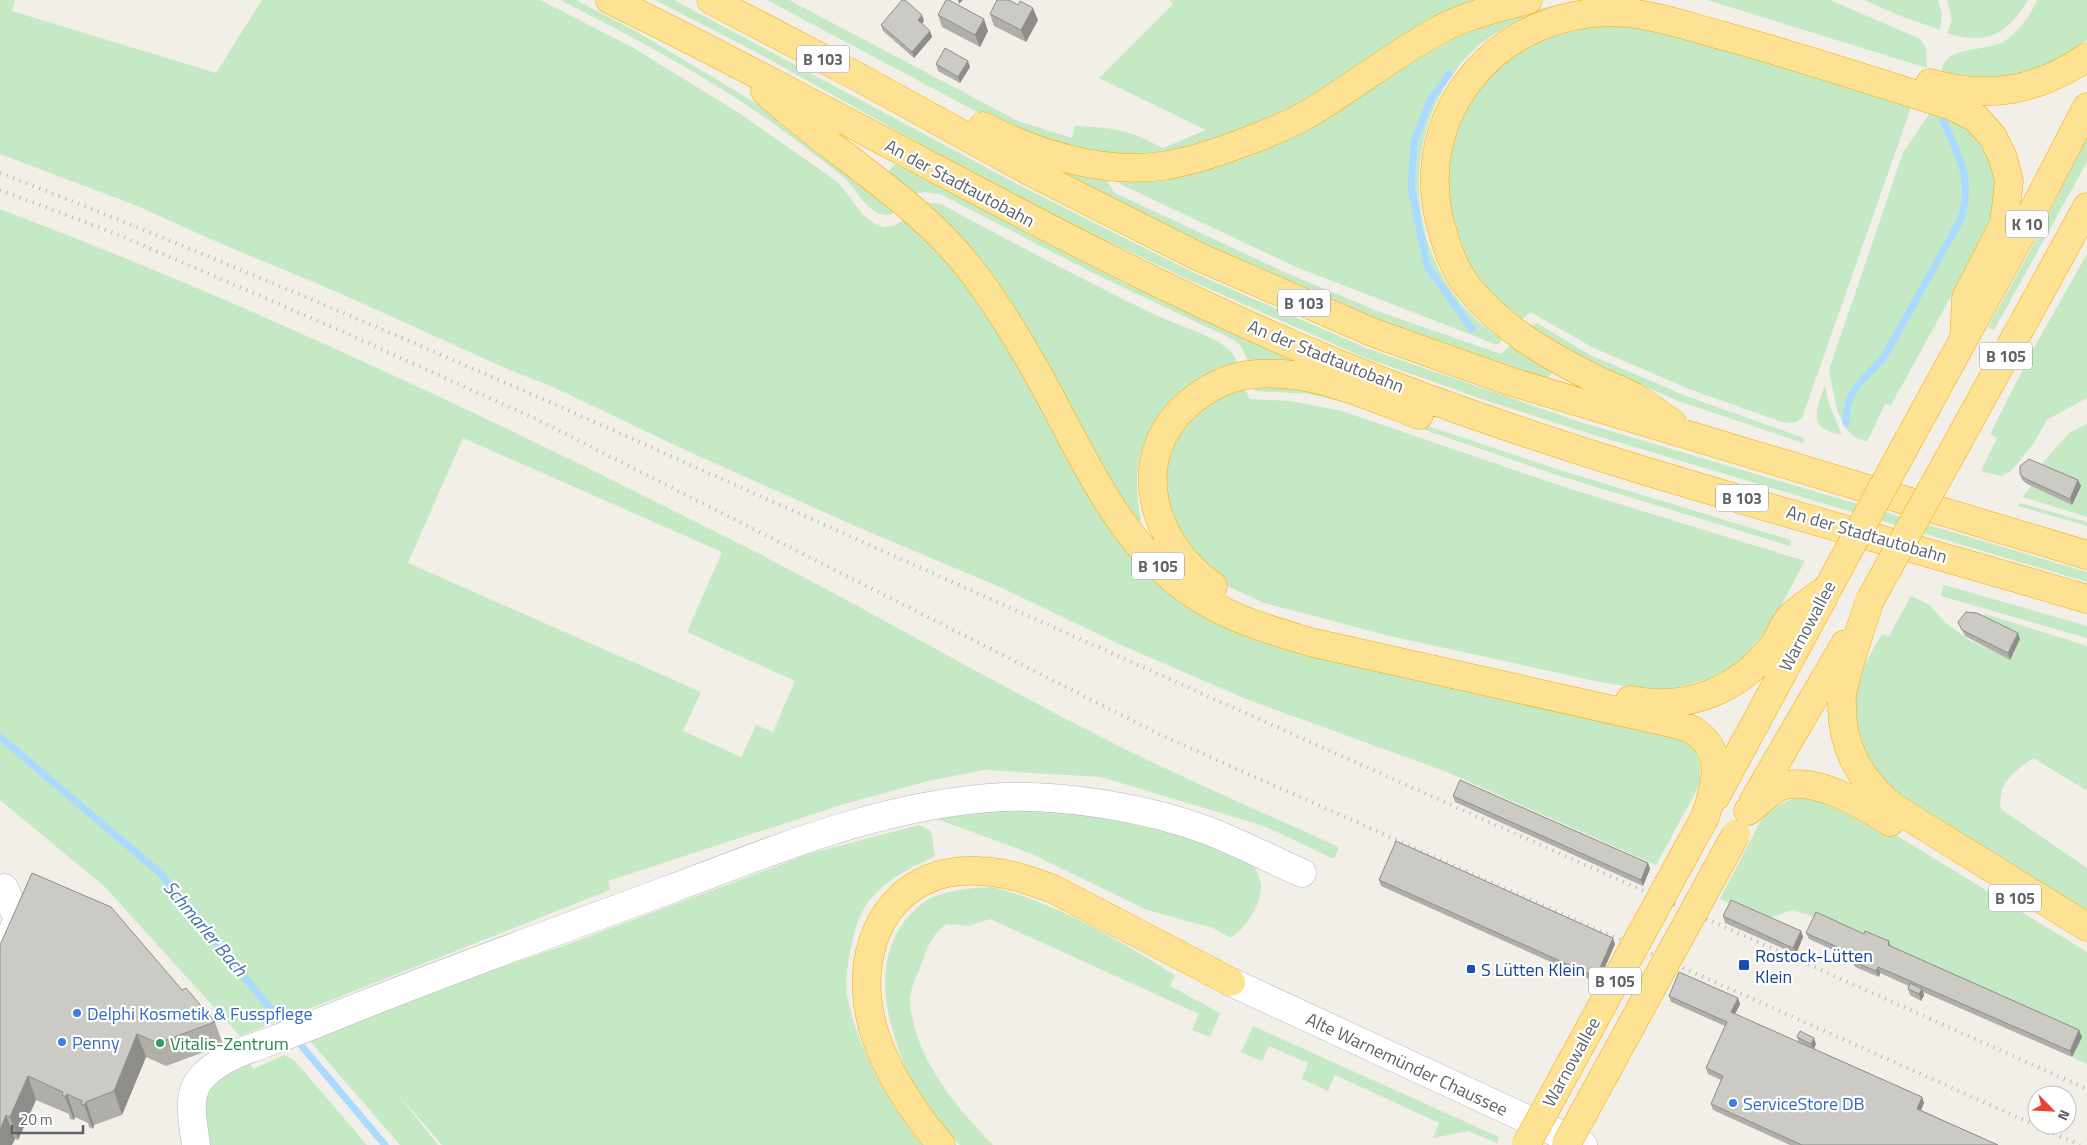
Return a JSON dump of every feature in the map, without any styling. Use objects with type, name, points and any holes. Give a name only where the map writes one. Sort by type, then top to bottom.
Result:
[{"type":"highway","name":"An der Stadtautobahn","points":[[610,0],[1000,204],[1180,295],[1335,362],[1484,420],[1618,462],[2087,599]]},
{"type":"highway","name":"B 103","points":[[711,0],[860,78],[1029,171],[1197,256],[1374,333],[1509,381],[2087,555]]},
{"type":"highway","points":[[860,78],[941,103],[1008,139],[1040,150],[1110,166],[1161,166],[1211,155],[1261,136],[1307,115],[1436,32],[1481,12],[1528,0]]},
{"type":"highway","points":[[1648,0],[1958,91],[1997,92],[2030,86],[2063,73],[2087,57]]},
{"type":"highway","name":"B 103","points":[[1694,438],[1634,397],[1597,380],[1515,333],[1490,312],[1466,284],[1448,250],[1437,214],[1434,177],[1439,136],[1457,96],[1483,64],[1513,39],[1552,22],[1590,14],[1628,13],[1671,22],[1781,52],[1952,106],[1976,118],[1993,138],[2003,158],[2009,181],[2004,224],[1966,298],[1964,339]]},
{"type":"highway","name":"B 105","points":[[739,66],[793,117],[864,170],[941,236],[975,275],[1040,379],[1087,468],[1122,525],[1155,563],[1183,585],[1222,611],[1260,627],[1310,642],[1671,723],[1693,731],[1712,752],[1716,771],[1716,784],[1705,818]]},
{"type":"highway","name":"Warnowallee","points":[[1526,1145],[1964,339],[2087,107]]},
{"type":"highway","name":"Warnowallee","points":[[1566,1145],[1748,811],[1868,604],[2087,207]]},
{"type":"highway","name":"B 105","points":[[2057,263],[2087,230]]},
{"type":"highway","points":[[1484,420],[1437,422],[1308,376],[1278,373],[1245,375],[1221,382],[1197,396],[1179,412],[1159,444],[1154,465],[1153,486],[1163,530],[1177,553],[1197,575],[1226,595],[1264,613],[1300,624],[1633,700],[1676,702],[1708,696],[1731,685],[1754,667],[1774,645],[1790,617],[1828,588]]},
{"type":"highway","points":[[1868,604],[1842,692],[1843,721],[1848,747],[1858,770],[1876,794],[1893,807],[2087,927]]},
{"type":"highway","name":"B 105","points":[[1748,811],[1776,789],[1794,784],[1831,791],[1855,800],[2087,942]]},
{"type":"highway","points":[[941,1145],[913,1109],[894,1079],[876,1034],[867,996],[868,952],[874,933],[892,906],[922,882],[948,872],[978,870],[1022,878],[1053,890],[1230,982]]},
{"type":"street","points":[[196,1145],[192,1099],[196,1083],[219,1064],[254,1047],[444,973],[803,839],[878,817],[945,802],[1007,797],[1050,798],[1132,810],[1204,829],[1302,873]]},
{"type":"street","points":[[0,960],[18,919],[4,888]]},
{"type":"street","name":"Alte Warnemünder Chaussee","points":[[1230,982],[1583,1145]]},
{"type":"green space","points":[[0,0],[15,0],[12,11],[216,73],[262,0],[540,0],[632,47],[739,113],[839,183],[863,215],[874,223],[883,227],[893,226],[906,219],[930,240],[986,308],[1187,604],[1687,740],[1698,756],[1701,773],[1699,786],[1656,865],[1447,772],[1246,699],[1119,644],[1000,587],[862,529],[683,449],[553,387],[505,368],[344,295],[135,205],[0,154]]},
{"type":"green space","points":[[560,0],[576,0],[639,33],[749,99],[805,135],[897,210],[890,215],[875,211],[869,207],[836,171],[752,109],[658,51]]},
{"type":"green space","points":[[655,0],[674,0],[1021,186],[1190,271],[1366,348],[1580,422],[2087,572],[2087,582],[1581,431],[1482,399],[1363,357],[1187,279],[1015,197],[756,52]]},
{"type":"green space","points":[[767,0],[789,0],[1018,121],[1072,138],[1075,126],[1111,129],[1130,133],[1163,148],[1206,130],[1099,78],[1173,4],[1170,0],[1474,0],[1451,9],[1299,104],[1241,131],[1161,154],[1108,156],[1015,132]]},
{"type":"green space","points":[[1707,0],[1830,0],[1920,39],[1926,48],[1927,68]]},
{"type":"green space","points":[[1864,0],[1938,0],[1942,13],[1940,30],[1898,15]]},
{"type":"green space","points":[[1947,0],[2028,0],[2004,29],[1995,34],[1973,38],[1947,33],[1952,20]]},
{"type":"green space","points":[[2037,0],[2087,0],[2087,40],[2049,64],[2006,78],[1976,79],[1942,72],[1944,63],[1958,53],[1989,47],[2006,40],[2025,22]]},
{"type":"green space","points":[[1560,5],[1507,26],[1473,50],[1440,94],[1426,131],[1419,170],[1421,209],[1430,247],[1446,283],[1470,314],[1502,339],[1499,344],[1296,267],[1120,184],[1116,176],[1143,177],[1420,57],[1453,39],[1505,18]]},
{"type":"green space","points":[[1606,25],[1636,26],[1684,35],[1913,102],[1802,418],[1796,422],[1785,423],[1689,389],[1594,348],[1530,312],[1519,322],[1474,276],[1456,240],[1444,177],[1454,133],[1474,94],[1498,67],[1533,43],[1580,28]]},
{"type":"green space","points":[[1933,108],[1946,114],[1969,131],[1985,153],[1991,166],[1994,180],[1995,195],[1990,226],[1891,405],[1885,404],[1867,442],[1854,437],[1846,429],[1837,410],[1829,370],[1903,153]]},
{"type":"green space","points":[[2087,137],[2087,162],[1994,330],[1988,327],[2030,251]]},
{"type":"green space","points":[[1035,159],[1103,175],[1115,193],[1291,275],[1380,312],[1501,354],[1512,344],[1550,367],[1552,372],[1545,379],[1419,335],[1333,302],[1204,244]]},
{"type":"green space","points":[[895,164],[1122,282],[1305,365],[1248,361],[1241,346],[1234,340],[1095,274],[940,194],[925,192],[915,194],[885,175]]},
{"type":"green space","points":[[923,202],[941,204],[1124,300],[1159,317],[1212,338],[1229,349],[1233,355],[1238,363],[1212,372],[1189,385],[1170,401],[1155,420],[1145,442],[1139,465],[1137,491],[1141,519],[1137,524]]},
{"type":"green space","points":[[0,209],[192,286],[287,327],[475,414],[754,551],[1129,751],[1339,847],[1334,859],[1264,826],[1101,777],[984,770],[928,781],[841,805],[608,881],[610,890],[240,1036],[105,887],[0,800]],"holes":[[[463,438],[722,552],[687,632],[795,681],[773,732],[756,725],[741,757],[683,731],[701,692],[408,563]]]},
{"type":"green space","points":[[2087,254],[2087,398],[2048,419],[2031,447],[2011,471],[2001,476],[1981,471],[1997,438],[1990,434],[2036,344]]},
{"type":"green space","points":[[1537,323],[1590,355],[1686,396],[1804,438],[1803,443],[1681,402],[1585,361],[1527,327]]},
{"type":"green space","points":[[1253,385],[1290,385],[1386,412],[1563,471],[1791,540],[1790,546],[1560,476],[1343,402],[1310,394],[1255,391]]},
{"type":"green space","points":[[1825,385],[1829,404],[1842,435],[1823,428],[1817,418],[1817,411]]},
{"type":"green space","points":[[1244,387],[1250,399],[1291,401],[1342,411],[1558,485],[1805,561],[1771,624],[1746,656],[1711,678],[1673,689],[1647,690],[1595,681],[1390,636],[1264,603],[1225,585],[1188,550],[1166,505],[1165,468],[1176,435],[1209,402]]},
{"type":"green space","points":[[2087,424],[2087,517],[2023,497],[2031,486],[2072,505],[2039,467],[2069,433]]},
{"type":"green space","points":[[2020,503],[2087,522],[2087,526],[2018,506]]},
{"type":"green space","points":[[1944,585],[2087,626],[2087,638],[1941,596]]},
{"type":"green space","points":[[1911,596],[1928,604],[1946,623],[1969,640],[2010,659],[2020,639],[1979,619],[1985,614],[2087,646],[2086,790],[2033,758],[2008,779],[2004,785],[2000,800],[2001,809],[2087,868],[2087,915],[1891,794],[1857,743],[1852,699],[1858,676],[1882,634],[1889,636]]},
{"type":"green space","points":[[1800,796],[1812,797],[1881,826],[2087,952],[2087,1064],[2072,1057],[2081,1036],[1818,918],[1792,910],[1767,919],[1720,899],[1761,820],[1773,807]]},
{"type":"green space","points":[[999,807],[1082,814],[1143,824],[1163,829],[1250,860],[1257,872],[1261,885],[1261,893],[1256,908],[1242,928],[1231,938],[1213,928],[1147,910],[1032,854],[929,816]]},
{"type":"green space","points":[[919,825],[931,831],[935,856],[897,876],[867,903],[860,916],[854,936],[848,964],[846,986],[853,1019],[877,1077],[898,1113],[922,1145],[442,1145],[396,1092],[438,1145],[400,1145],[310,1041],[435,990],[563,946],[812,853]]},
{"type":"green space","points":[[992,887],[1041,903],[1087,924],[1175,975],[1170,986],[1220,1013],[1210,1037],[1192,1030],[1199,1014],[990,919],[969,926],[946,924],[936,933],[928,948],[912,988],[910,1002],[913,1023],[928,1062],[951,1098],[993,1145],[960,1145],[920,1095],[904,1065],[888,1011],[885,981],[886,965],[895,936],[907,918],[923,903],[950,892]]},
{"type":"green space","points":[[1253,1026],[1499,1137],[1497,1143],[1468,1131],[1433,1138],[1439,1123],[1335,1075],[1328,1091],[1302,1079],[1308,1063],[1269,1046],[1262,1061],[1241,1052]]},
{"type":"green space","points":[[285,1055],[295,1061],[367,1145],[208,1145],[203,1102],[209,1086],[248,1060],[253,1069]]},
{"type":"building","points":[[902,0],[905,0],[922,15],[918,20],[930,31],[912,52],[881,25]]},
{"type":"building","points":[[946,0],[984,19],[975,35],[938,15]]},
{"type":"building","points":[[997,0],[1009,0],[1018,5],[1020,1],[1033,8],[1021,30],[990,14]]},
{"type":"building","points":[[945,48],[968,61],[958,77],[936,64]]},
{"type":"building","points":[[2029,459],[2078,480],[2070,499],[2024,478],[2020,474],[2020,466]]},
{"type":"building","points":[[1966,612],[1977,613],[2018,633],[2008,653],[1962,630],[1958,622]]},
{"type":"building","points":[[1460,780],[1648,863],[1641,880],[1453,796]]},
{"type":"building","points":[[1396,841],[1613,938],[1596,977],[1379,880]]},
{"type":"building","points":[[32,873],[111,907],[182,990],[186,988],[215,1022],[158,1043],[137,1034],[114,1091],[86,1102],[84,1105],[81,1104],[82,1101],[67,1094],[65,1097],[62,1095],[63,1092],[28,1076],[10,1117],[6,1115],[0,1130],[0,945]]},
{"type":"building","points":[[1731,900],[1801,931],[1793,948],[1723,916]]},
{"type":"building","points":[[1816,912],[1864,934],[1865,931],[1889,941],[1888,945],[2079,1030],[2070,1051],[1878,967],[1876,971],[1852,961],[1855,955],[1806,933]]},
{"type":"building","points":[[1679,972],[1738,998],[1731,1012],[1922,1097],[1917,1109],[1998,1145],[1802,1145],[1711,1104],[1723,1076],[1706,1068],[1727,1022],[1669,996]]},
{"type":"building","points":[[1910,983],[1922,989],[1919,994],[1908,989]]},
{"type":"building","points":[[1800,1031],[1814,1038],[1811,1044],[1797,1037]]},
{"type":"waterway","points":[[1449,74],[1430,100],[1414,142],[1411,187],[1427,266],[1472,329]]},
{"type":"waterway","points":[[1846,423],[1852,393],[1884,357],[1961,219],[1965,192],[1963,168],[1943,120]]},
{"type":"waterway","name":"Schmarler Bach","points":[[0,737],[160,873],[286,1028]]},
{"type":"waterway","name":"Schmarler Bach","points":[[295,1038],[385,1145]]},
{"type":"railway","points":[[0,173],[274,284],[545,400],[2087,1089]]},
{"type":"railway","points":[[0,190],[119,235],[339,330],[538,420],[1161,735],[2080,1145]]},
{"type":"place","name":"Rostock-Lütten Klein","points":[[1744,965]]},
{"type":"place","name":"S Lütten Klein","points":[[1471,969]]},
{"type":"place","name":"Delphi Kosmetik & Fusspflege","points":[[77,1013]]},
{"type":"place","name":"Penny","points":[[62,1042]]},
{"type":"place","name":"Vitalis-Zentrum","points":[[160,1043]]},
{"type":"place","name":"ServiceStore DB","points":[[1733,1103]]}]
